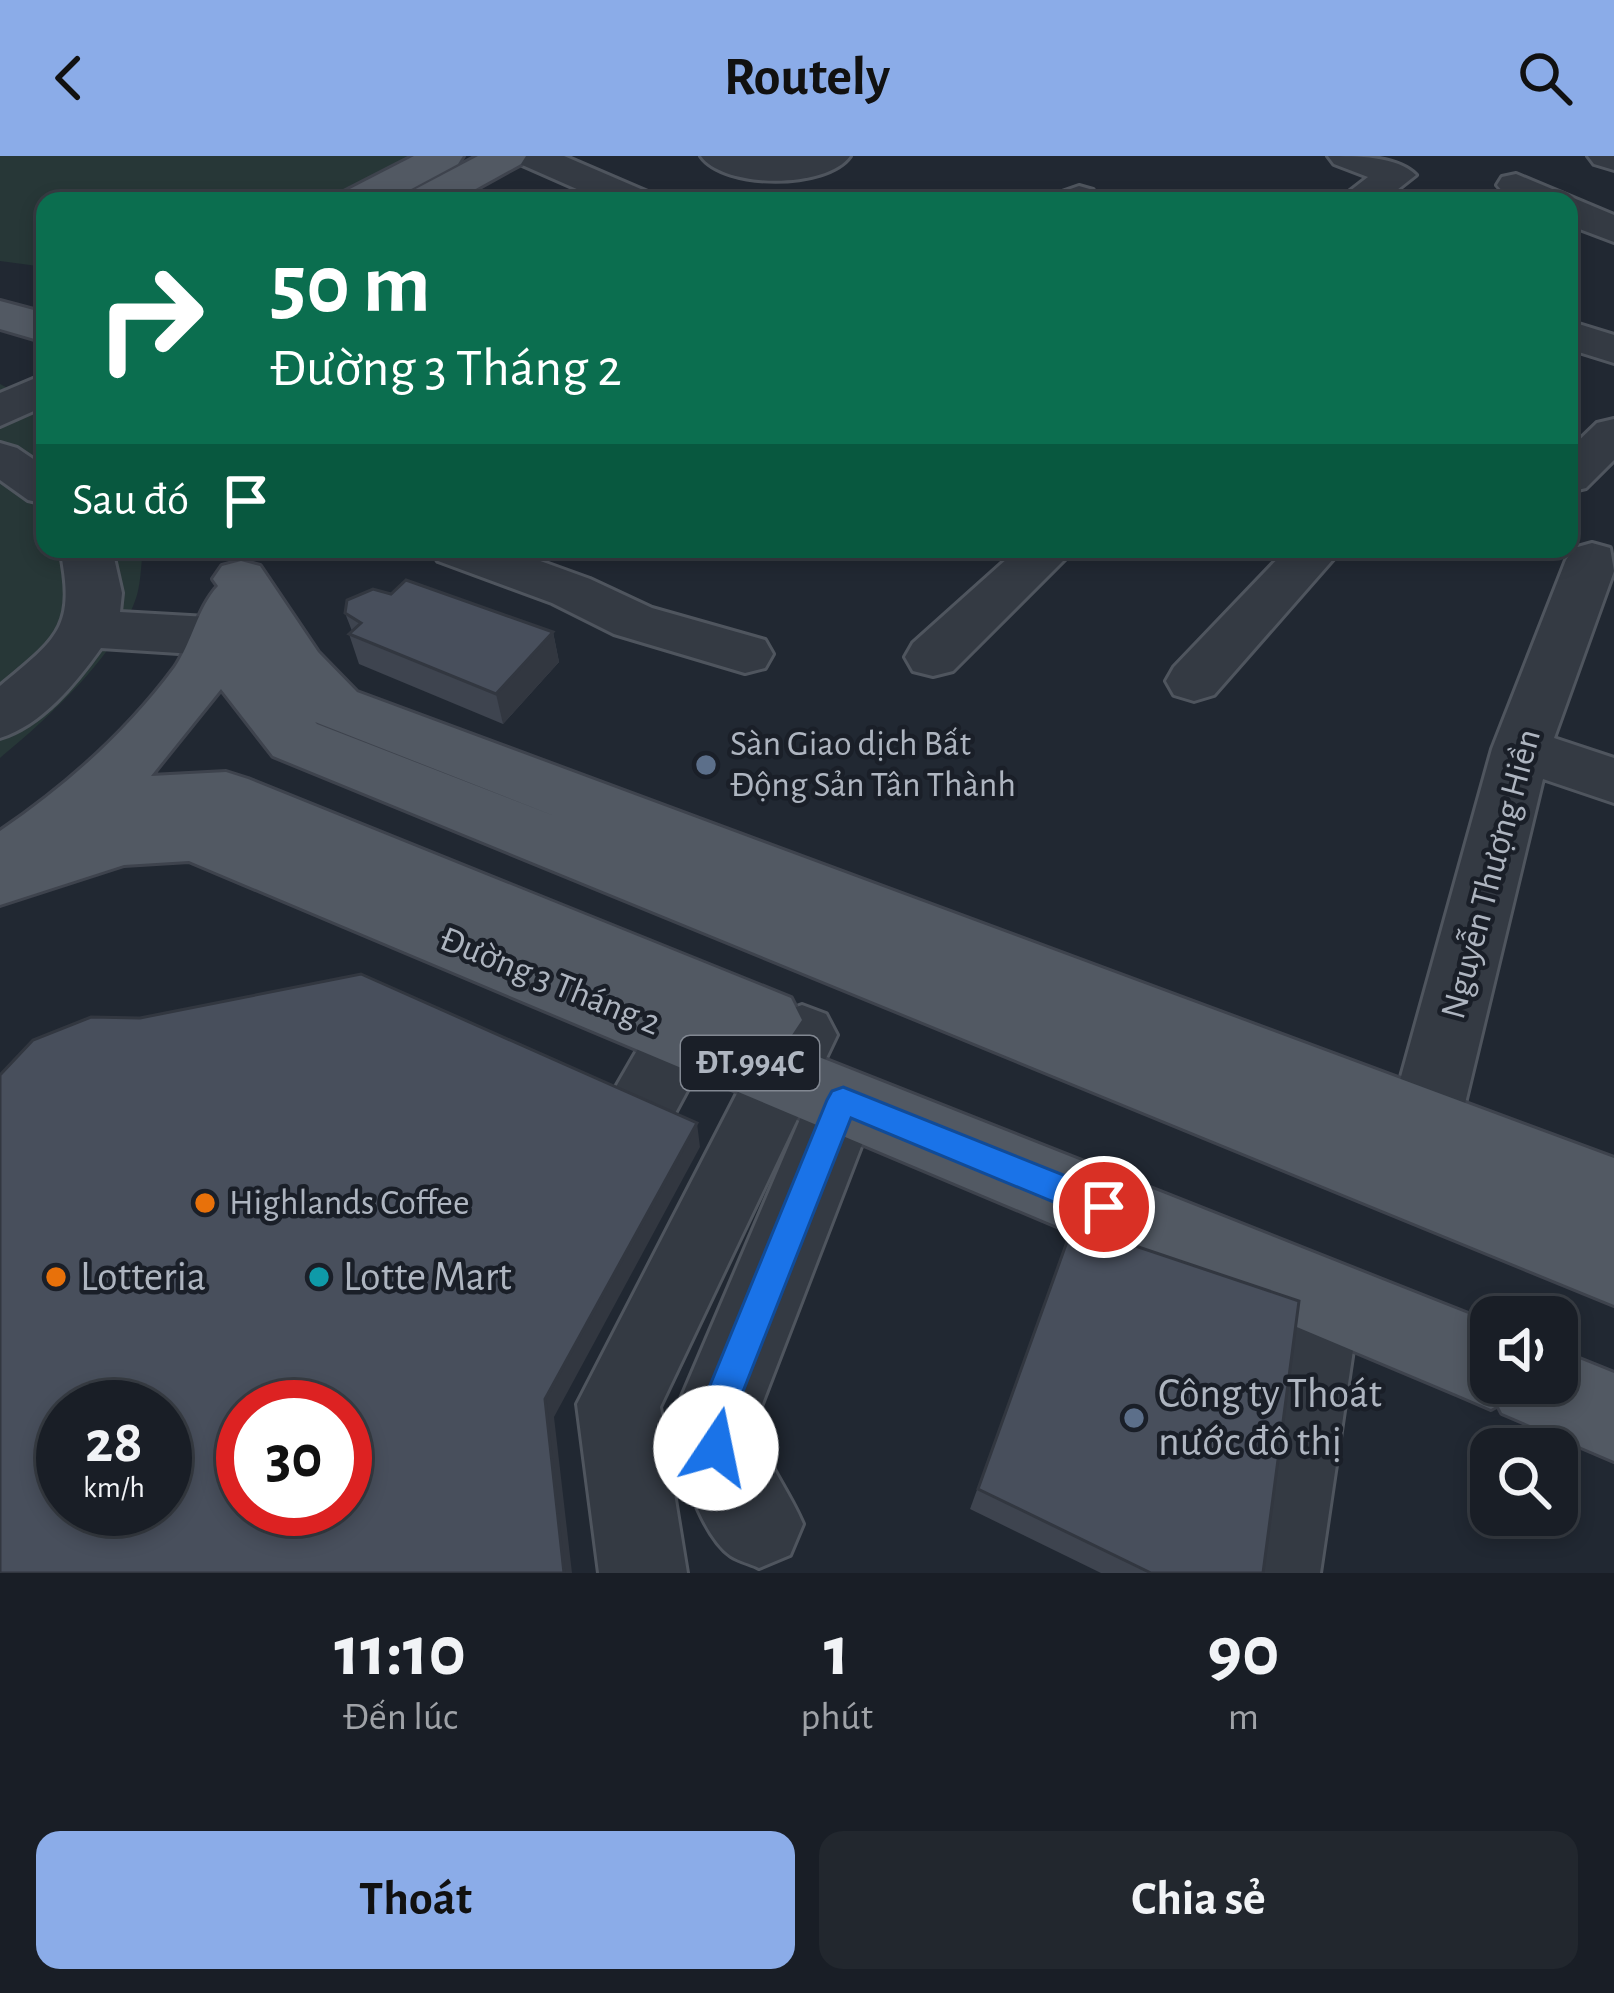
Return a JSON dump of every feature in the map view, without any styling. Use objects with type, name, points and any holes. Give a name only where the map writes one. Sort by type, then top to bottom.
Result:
[{"type":"main road","points":[[375,192],[444,156]]},
{"type":"main road","points":[[441,192],[507,156]]},
{"type":"main road","points":[[17,858],[160,728],[237,588]]},
{"type":"main road","points":[[237,588],[297,666],[336,707],[1614,1195]]},
{"type":"main road","points":[[237,588],[250,688],[295,740],[1614,1266]]},
{"type":"main road","name":"Đường 3 Tháng 2","points":[[17,858],[153,800],[226,796],[809,1070],[1322,1296],[1443,1317]]},
{"type":"main road","name":"Đường 3 Tháng 2","points":[[17,858],[124,840],[194,836],[682,1035],[809,1070],[1443,1317],[1470,1345]]},
{"type":"main road","points":[[1578,1359],[1614,1374]]},
{"type":"main road","points":[[1578,1402],[1614,1417]]},
{"type":"street","points":[[533,156],[615,192]]},
{"type":"street","points":[[720,156],[771,173],[793,172],[830,156]]},
{"type":"street","points":[[1347,156],[1412,166]]},
{"type":"street","points":[[1370,192],[1412,166]]},
{"type":"street","points":[[1578,213],[1614,230]]},
{"type":"street","points":[[1578,337],[1614,350]]},
{"type":"street","points":[[0,412],[36,393]]},
{"type":"street","points":[[1578,468],[1614,433]]},
{"type":"street","points":[[0,458],[36,484]]},
{"type":"street","points":[[0,717],[33,692],[86,629],[96,603],[88,558]]},
{"type":"street","points":[[481,558],[571,591],[633,621],[745,654]]},
{"type":"street","points":[[933,657],[1039,558]]},
{"type":"street","points":[[1194,681],[1308,558]]},
{"type":"street","name":"Nguyễn Thượng Hiền","points":[[1436,1195],[1425,1120],[1521,749],[1588,558]]},
{"type":"street","points":[[86,629],[237,588]]},
{"type":"street","points":[[1521,749],[1614,782]]},
{"type":"street","points":[[634,1118],[682,1035]]},
{"type":"street","points":[[759,1524],[722,1466],[713,1422],[809,1070]]},
{"type":"street","points":[[643,1573],[618,1404],[809,1070]]},
{"type":"street","points":[[1276,1573],[1322,1296]]},
{"type":"shaded area","points":[[0,156],[417,156],[347,192],[36,192],[36,266],[0,261]]},
{"type":"shaded area","points":[[0,384],[36,403],[36,558],[142,558],[137,595],[114,640],[59,705],[0,758]]},
{"type":"building","points":[[406,580],[553,632],[496,694],[349,634],[361,623],[345,613],[347,600],[373,589],[391,594]]},
{"type":"building","name":"Lotte Mart","points":[[361,974],[697,1123],[545,1399],[564,1573],[0,1573],[0,1075],[33,1040],[91,1017],[140,1018]]},
{"type":"building","name":"Công ty Thoát nước đô thị","points":[[1073,1225],[1299,1301],[1263,1573],[1151,1573],[978,1489]]},
{"type":"place","name":"Sàn Giao dịch Bất Động Sản Tân Thành","points":[[706,765]]},
{"type":"place","name":"Highlands Coffee","points":[[205,1203]]},
{"type":"place","name":"Lotteria","points":[[56,1277]]},
{"type":"place","name":"Lotte Mart","points":[[319,1277]]},
{"type":"place","name":"Công ty Thoát nước đô thị","points":[[1134,1418]]},
{"type":"route","points":[[716,1448],[713,1422],[843,1100],[1104,1207]]}]
